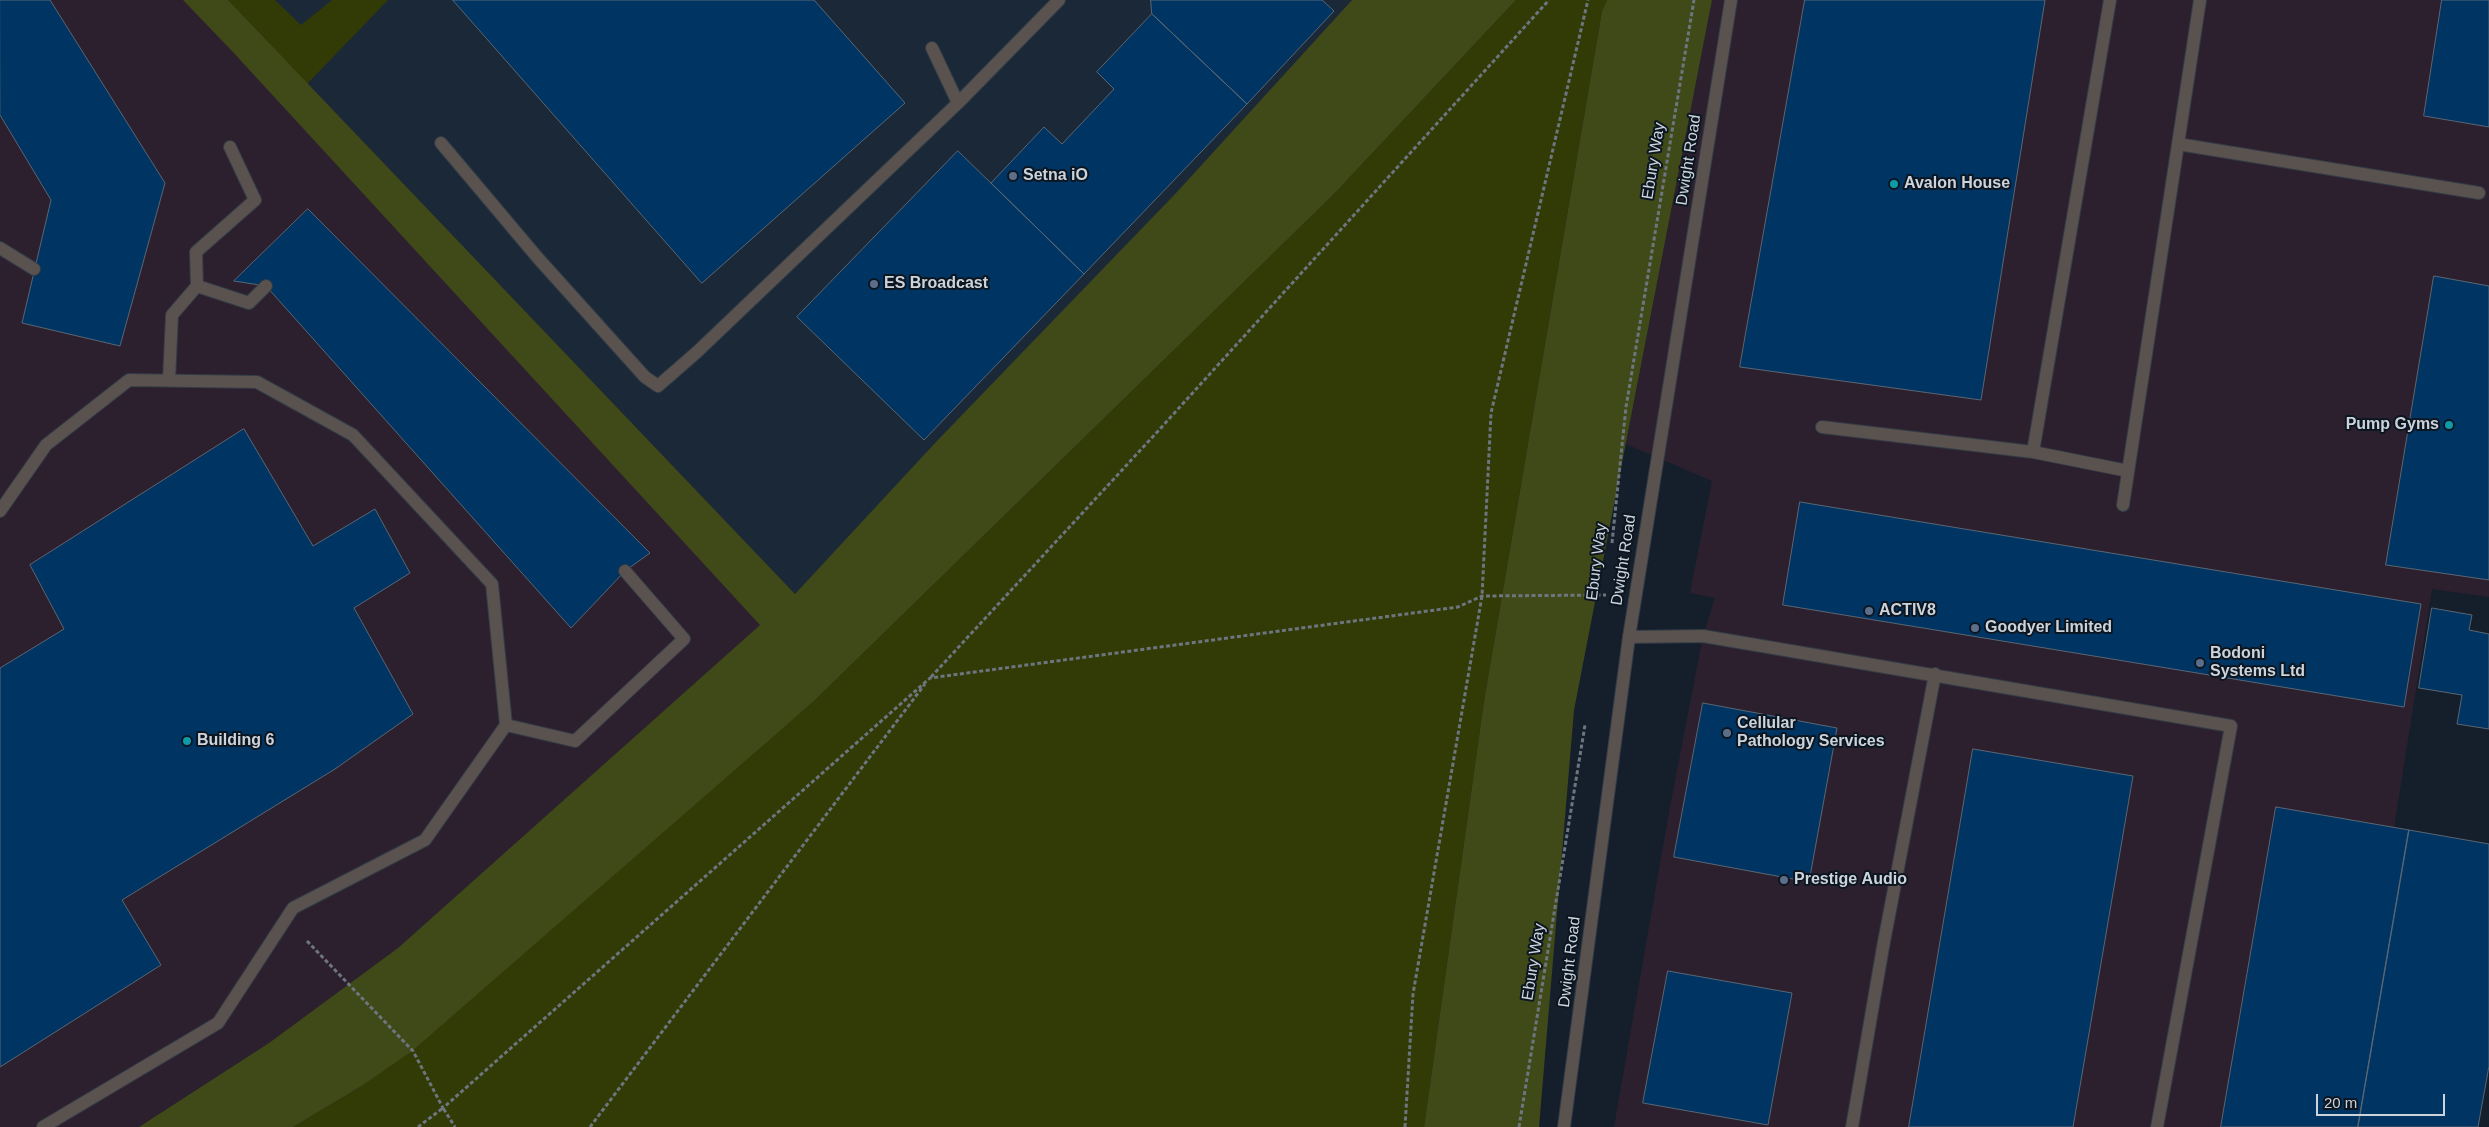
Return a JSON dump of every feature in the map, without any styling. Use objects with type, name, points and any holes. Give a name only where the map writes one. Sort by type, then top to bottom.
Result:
[{"type":"street","points":[[442,143],[537,257],[645,377],[658,386],[712,338],[958,104],[1059,0]]},
{"type":"street","name":"Dwight Road","points":[[1564,1127],[1628,637],[1731,0]]},
{"type":"street","points":[[2033,452],[2110,0]]},
{"type":"street","points":[[2123,505],[2200,0]]},
{"type":"street","points":[[932,48],[958,104]]},
{"type":"street","points":[[2178,144],[2479,193]]},
{"type":"street","points":[[169,380],[172,315],[197,286],[196,252],[255,200],[230,147]]},
{"type":"street","points":[[0,248],[34,268]]},
{"type":"street","points":[[197,286],[249,303],[266,286]]},
{"type":"street","points":[[0,511],[46,445],[129,380],[257,382],[353,435],[492,584],[506,724],[425,840],[293,908],[218,1023],[43,1127]]},
{"type":"street","points":[[1822,427],[2033,452],[2128,471]]},
{"type":"street","points":[[506,724],[575,741],[684,639],[625,571]]},
{"type":"street","points":[[1628,637],[1703,636],[1935,674],[2231,726],[2157,1127]]},
{"type":"street","points":[[1852,1127],[1883,947],[1935,674]]},
{"type":"path","points":[[590,1127],[930,678],[1166,422],[1548,0]]},
{"type":"path","points":[[1405,1127],[1413,994],[1482,596],[1490,413],[1588,0]]},
{"type":"path","name":"Ebury Way","points":[[1612,545],[1626,407],[1694,0]]},
{"type":"path","name":"Ebury Way","points":[[1605,605],[1608,585]]},
{"type":"path","points":[[418,1127],[443,1108],[930,678],[1458,607],[1482,596],[1606,595]]},
{"type":"path","name":"Ebury Way","points":[[1519,1127],[1586,723]]},
{"type":"path","points":[[286,920],[413,1050],[455,1127]]},
{"type":"shaded area","points":[[0,0],[228,0],[795,594],[398,948],[269,1043],[139,1127],[0,1127]]},
{"type":"shaded area","points":[[228,0],[1352,0],[1176,193],[795,594]]},
{"type":"shaded area","points":[[1712,0],[2489,0],[2489,597],[2432,589],[2394,827],[2358,1127],[1614,1127],[1670,807],[1703,636],[1715,598],[1690,593],[1712,481],[1626,444]]},
{"type":"green space","points":[[183,0],[228,0],[795,594],[936,442],[1176,193],[1352,0],[1516,0],[1333,195],[814,701],[412,1051],[360,1087],[293,1127],[139,1127],[269,1043],[398,948],[760,625]]},
{"type":"green space","points":[[228,0],[275,0],[301,25],[332,0],[388,0],[307,84]]},
{"type":"green space","points":[[1516,0],[1607,0],[1602,11],[1484,701],[1424,1127],[293,1127],[360,1087],[814,701],[1333,195]]},
{"type":"green space","points":[[1607,0],[1712,0],[1574,710],[1539,1127],[1424,1127],[1484,701],[1602,11]]},
{"type":"building","points":[[0,0],[50,0],[165,183],[120,346],[22,323],[51,200],[0,115]]},
{"type":"building","points":[[453,0],[814,0],[905,103],[702,283]]},
{"type":"building","points":[[1151,0],[1322,0],[1334,11],[1247,104],[1152,14]]},
{"type":"building","name":"Avalon House","points":[[1805,0],[2045,0],[1981,400],[1740,367]]},
{"type":"building","points":[[2442,0],[2489,0],[2489,127],[2424,116]]},
{"type":"building","points":[[1152,14],[1247,104],[1084,274],[991,183],[1044,127],[1062,144],[1114,89],[1097,72]]},
{"type":"building","points":[[958,151],[1084,274],[924,440],[797,317]]},
{"type":"building","points":[[308,209],[650,553],[625,571],[571,628],[266,286],[234,281]]},
{"type":"building","name":"Pump Gyms","points":[[2434,276],[2489,286],[2489,580],[2386,565]]},
{"type":"building","name":"Building 6","points":[[244,429],[313,546],[375,509],[410,573],[354,608],[413,714],[335,769],[122,900],[161,965],[0,1067],[0,668],[64,629],[30,565]]},
{"type":"building","points":[[1800,502],[2421,604],[2404,707],[1783,605]]},
{"type":"building","points":[[2432,608],[2472,615],[2469,630],[2489,634],[2489,729],[2457,724],[2462,695],[2419,688]]},
{"type":"building","points":[[1703,703],[1837,728],[1809,882],[1674,857]]},
{"type":"building","points":[[1973,749],[2133,776],[2073,1127],[1909,1127]]},
{"type":"building","points":[[2276,807],[2409,830],[2358,1127],[2221,1127]]},
{"type":"building","points":[[2409,830],[2489,844],[2489,1066],[2478,1127],[2358,1127]]},
{"type":"building","points":[[1668,971],[1792,993],[1768,1125],[1643,1103]]},
{"type":"place","name":"Setna iO","points":[[1013,176]]},
{"type":"place","name":"Avalon House","points":[[1894,184]]},
{"type":"place","name":"ES Broadcast","points":[[874,284]]},
{"type":"place","name":"Pump Gyms","points":[[2449,425]]},
{"type":"place","name":"ACTIV8","points":[[1869,611]]},
{"type":"place","name":"Goodyer Limited","points":[[1975,628]]},
{"type":"place","name":"Bodoni Systems Ltd","points":[[2200,663]]},
{"type":"place","name":"Cellular Pathology Services","points":[[1727,733]]},
{"type":"place","name":"Building 6","points":[[187,741]]},
{"type":"place","name":"Prestige Audio","points":[[1784,880]]}]
